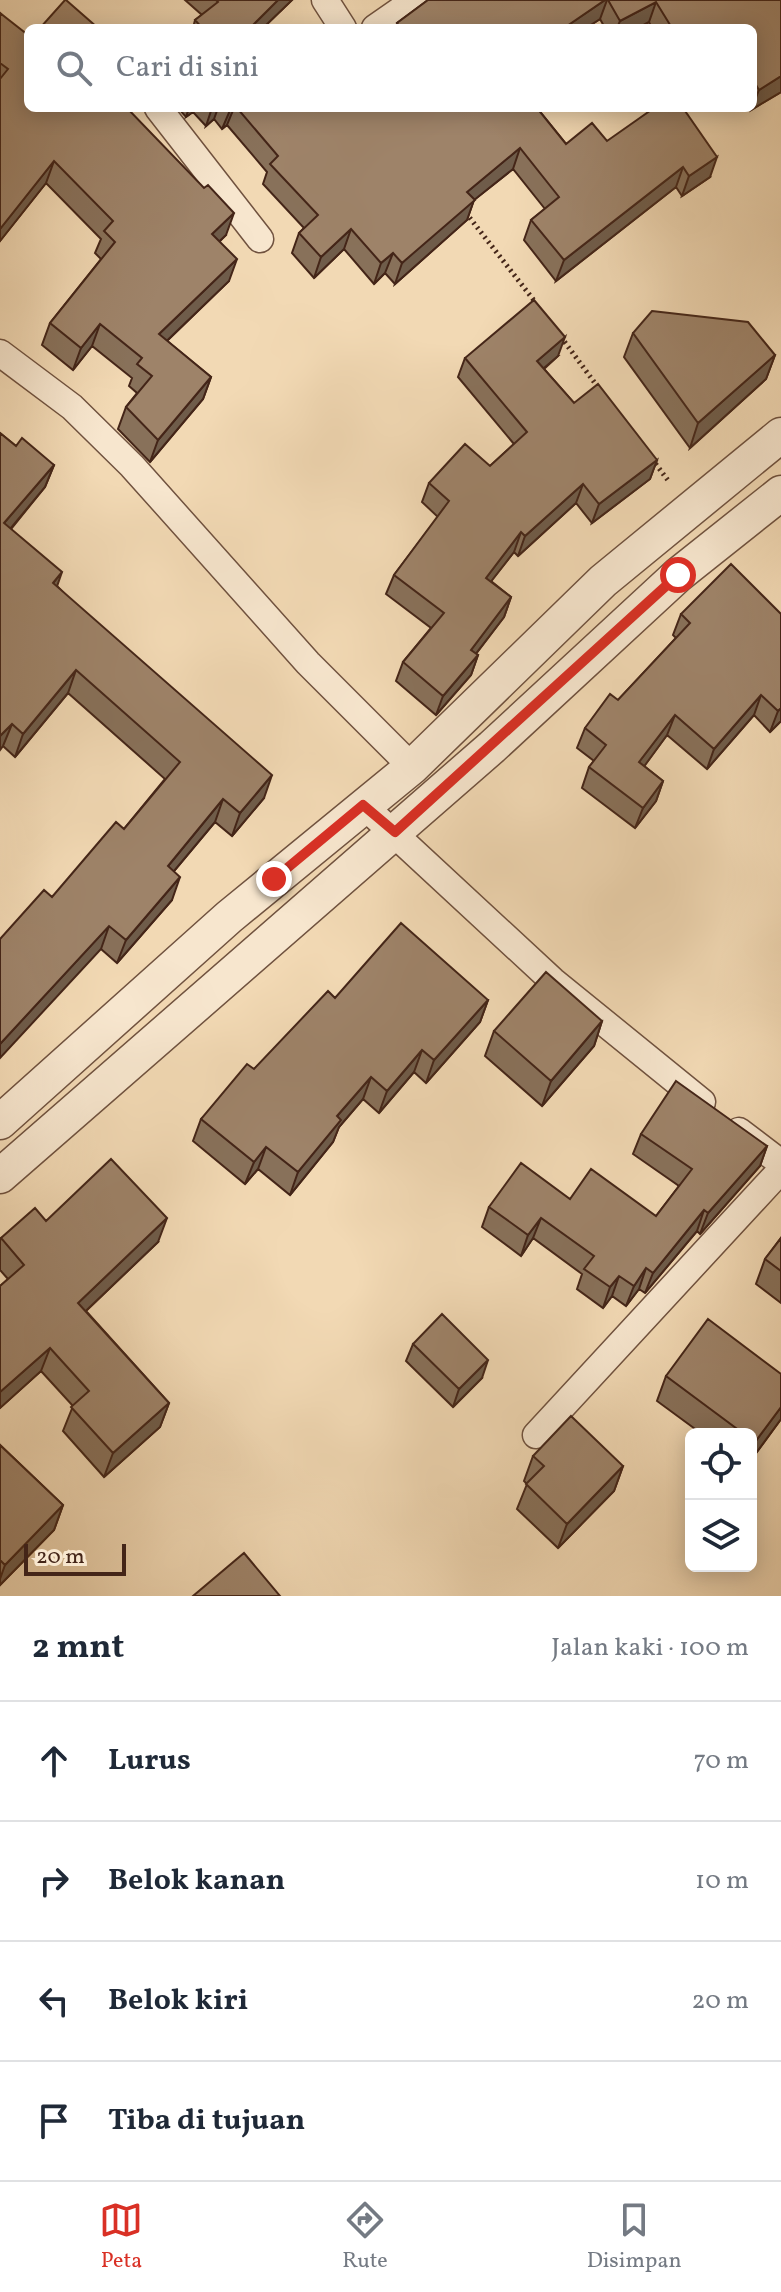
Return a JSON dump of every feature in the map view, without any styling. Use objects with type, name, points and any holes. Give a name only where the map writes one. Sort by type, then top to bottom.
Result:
[{"type":"street","points":[[325,0],[340,24]]},
{"type":"street","points":[[381,24],[415,0]]},
{"type":"street","points":[[161,112],[260,239]]},
{"type":"street","points":[[0,353],[72,407],[112,446],[308,663],[412,767]]},
{"type":"street","points":[[0,1122],[229,917],[412,767],[603,581],[781,435]]},
{"type":"street","points":[[0,1176],[395,832],[678,575],[781,493]]},
{"type":"street","points":[[363,805],[553,981],[781,1163]]},
{"type":"street","points":[[536,1435],[781,1170]]},
{"type":"path","points":[[459,201],[539,308]]},
{"type":"path","points":[[558,333],[605,396]]},
{"type":"path","points":[[643,447],[690,510]]},
{"type":"building","points":[[66,0],[93,24],[44,24]]},
{"type":"building","points":[[216,0],[278,0],[254,24],[198,24],[195,20],[218,2]]},
{"type":"building","points":[[428,0],[605,0],[570,24],[397,23]]},
{"type":"building","points":[[608,0],[781,0],[781,76],[759,90],[757,87],[757,24],[670,24],[656,2],[620,21]]},
{"type":"building","points":[[0,13],[24,32],[24,112],[131,112],[204,188],[208,185],[234,213],[212,234],[237,259],[159,334],[211,377],[158,440],[126,407],[152,376],[137,364],[142,358],[100,324],[81,348],[50,323],[115,242],[104,231],[113,221],[54,161],[0,229],[0,79],[8,69],[0,63]]},
{"type":"building","points":[[240,112],[540,112],[566,144],[592,123],[607,141],[648,112],[686,112],[717,157],[689,176],[683,167],[564,260],[531,220],[559,197],[520,148],[467,192],[475,200],[402,263],[393,253],[381,263],[351,229],[321,257],[299,233],[318,215],[270,164],[278,156]]},
{"type":"building","points":[[534,300],[565,337],[537,361],[574,403],[598,384],[657,460],[599,504],[583,484],[525,536],[521,532],[486,578],[511,597],[471,650],[478,655],[443,696],[403,662],[444,613],[394,575],[449,501],[429,483],[465,444],[490,466],[527,432],[465,358]]},
{"type":"building","points":[[652,311],[748,322],[775,355],[698,423],[633,333]]},
{"type":"building","points":[[0,433],[16,446],[22,438],[54,465],[4,523],[62,572],[53,583],[272,775],[240,813],[223,799],[168,866],[180,877],[126,940],[109,926],[0,1044],[0,939],[44,890],[52,897],[116,822],[124,829],[180,762],[76,670],[23,734],[12,724],[0,736]]},
{"type":"building","points":[[731,564],[781,614],[781,708],[778,711],[761,695],[714,749],[675,715],[639,762],[663,781],[643,808],[589,767],[606,745],[585,728],[610,694],[618,700],[690,623],[681,614]]},
{"type":"building","points":[[401,923],[488,1000],[434,1060],[422,1050],[387,1091],[371,1077],[337,1116],[341,1120],[298,1172],[266,1147],[254,1162],[201,1119],[247,1064],[254,1069],[328,991],[335,998]]},
{"type":"building","points":[[546,972],[602,1021],[551,1081],[494,1031]]},
{"type":"building","points":[[676,1081],[767,1146],[708,1213],[704,1210],[653,1273],[646,1268],[634,1286],[619,1276],[610,1287],[584,1269],[594,1256],[541,1218],[528,1235],[489,1207],[521,1163],[570,1199],[591,1169],[656,1216],[692,1169],[641,1134]]},
{"type":"building","points":[[111,1159],[167,1218],[78,1303],[169,1403],[113,1453],[71,1407],[89,1391],[50,1348],[0,1392],[0,1286],[24,1265],[1,1238],[35,1208],[46,1221]]},
{"type":"building","points":[[781,1238],[781,1271],[765,1259]]},
{"type":"building","points":[[442,1314],[488,1360],[459,1389],[413,1344]]},
{"type":"building","points":[[708,1319],[781,1374],[781,1407],[757,1439],[757,1428],[736,1428],[666,1376]]},
{"type":"building","points":[[571,1416],[623,1466],[567,1524],[526,1484],[544,1466],[533,1456]]},
{"type":"building","points":[[0,1445],[63,1505],[5,1565],[0,1560]]},
{"type":"building","points":[[244,1553],[280,1596],[193,1596]]},
{"type":"route","points":[[274,879],[363,805],[395,832],[678,575]]}]
